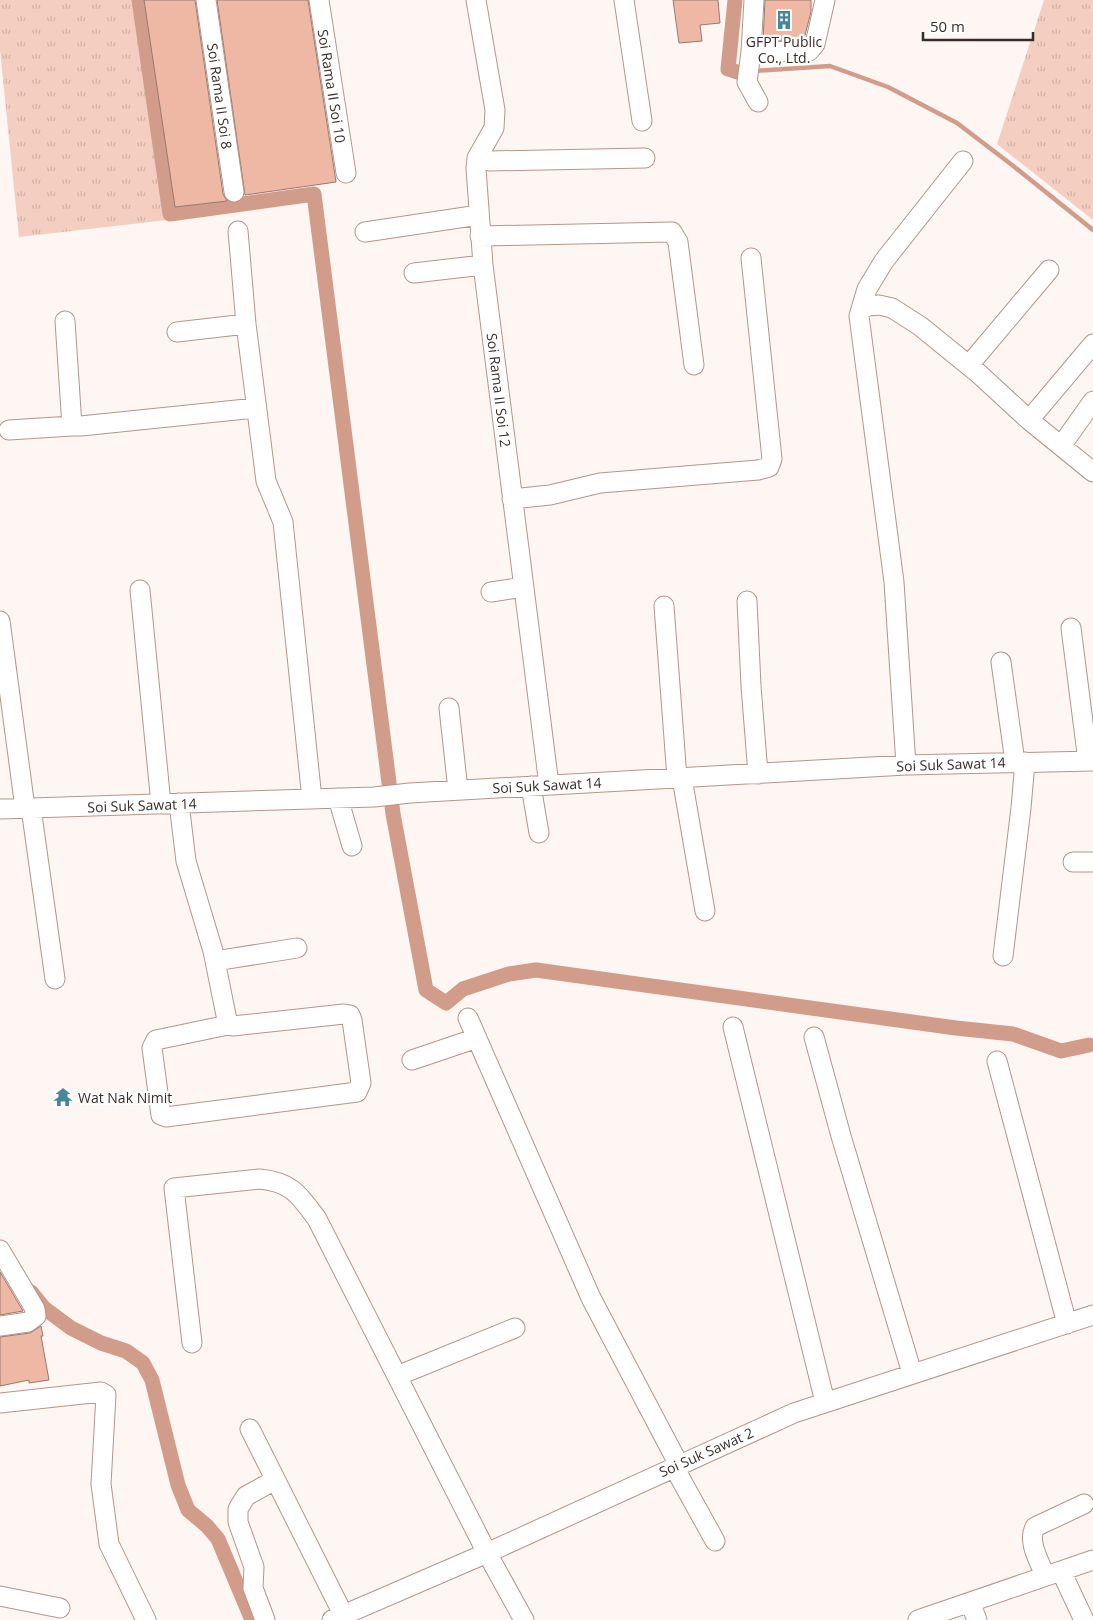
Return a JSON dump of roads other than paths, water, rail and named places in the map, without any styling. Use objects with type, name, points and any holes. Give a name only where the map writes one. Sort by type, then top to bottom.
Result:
[{"type":"street","name":"Soi Rama II Soi 8","points":[[206,0],[234,192]]},
{"type":"street","name":"Soi Rama II Soi 10","points":[[319,0],[346,173]]},
{"type":"street","name":"Soi Rama II Soi 12","points":[[476,0],[495,110],[494,128],[477,158],[478,215],[524,587],[540,786],[539,833]]},
{"type":"street","points":[[624,0],[642,122]]},
{"type":"street","points":[[754,0],[751,57],[747,82],[758,102]]},
{"type":"street","points":[[751,57],[809,51],[812,49],[815,44],[825,0]]},
{"type":"street","points":[[477,158],[490,161],[645,158]]},
{"type":"street","points":[[906,765],[894,582],[859,316],[866,289],[884,261],[962,161]]},
{"type":"street","points":[[365,232],[478,215]]},
{"type":"street","points":[[238,231],[246,324],[266,480],[283,522],[312,799]]},
{"type":"street","points":[[480,236],[672,232],[678,242],[694,365]]},
{"type":"street","points":[[512,499],[550,495],[600,483],[758,470],[769,466],[772,459],[751,258]]},
{"type":"street","points":[[414,273],[483,265]]},
{"type":"street","points":[[968,365],[1049,270]]},
{"type":"street","points":[[861,310],[868,306],[879,305],[892,308],[920,326],[968,365],[1029,420],[1093,472]]},
{"type":"street","points":[[65,321],[72,426]]},
{"type":"street","points":[[177,332],[246,324]]},
{"type":"street","points":[[1029,420],[1093,344]]},
{"type":"street","points":[[1061,446],[1093,401]]},
{"type":"street","points":[[9,430],[72,426],[256,408]]},
{"type":"street","points":[[491,592],[524,587]]},
{"type":"street","points":[[140,590],[170,804],[215,961],[228,1025]]},
{"type":"street","points":[[747,600],[758,774]]},
{"type":"street","points":[[664,606],[680,778],[705,911]]},
{"type":"street","points":[[0,622],[55,979]]},
{"type":"street","points":[[1072,628],[1090,761]]},
{"type":"street","points":[[1001,662],[1020,762],[1021,808],[1002,956]]},
{"type":"street","points":[[449,708],[458,790]]},
{"type":"street","name":"Soi Suk Sawat 14","points":[[0,809],[374,797],[458,790],[906,765],[1090,761]]},
{"type":"street","points":[[338,798],[352,846]]},
{"type":"street","points":[[1074,862],[1093,862]]},
{"type":"street","points":[[215,961],[297,948]]},
{"type":"street","points":[[350,1015],[361,1083],[357,1092],[166,1117],[161,1116],[152,1048],[156,1040],[228,1025],[350,1015]]},
{"type":"street","points":[[468,1018],[591,1298],[715,1541]]},
{"type":"street","points":[[732,1027],[826,1402]]},
{"type":"street","points":[[814,1037],[841,1136],[912,1373]]},
{"type":"street","points":[[412,1060],[477,1038]]},
{"type":"street","points":[[996,1061],[1067,1324]]},
{"type":"street","points":[[192,1343],[174,1188],[260,1179],[274,1180],[296,1191],[317,1220],[487,1553],[524,1620]]},
{"type":"street","points":[[0,1250],[35,1309],[36,1316],[28,1322],[0,1326]]},
{"type":"street","name":"Soi Suk Sawat 2","points":[[340,1618],[794,1413],[1093,1315]]},
{"type":"street","points":[[397,1376],[515,1328]]},
{"type":"street","points":[[0,1403],[101,1392],[106,1395],[101,1484],[109,1544],[146,1620]]},
{"type":"street","points":[[250,1429],[340,1618]]},
{"type":"street","points":[[265,1620],[253,1588],[254,1567],[238,1522],[238,1509],[246,1496],[275,1480]]},
{"type":"street","points":[[1084,1504],[1035,1527],[1032,1533],[1034,1547],[1084,1620]]},
{"type":"street","points":[[918,1620],[1093,1560]]},
{"type":"street","points":[[0,1596],[60,1608]]},
{"type":"street","points":[[970,1602],[977,1620]]},
{"type":"waterway","points":[[139,0],[170,214],[314,194],[393,814],[426,990],[446,1003],[463,989],[509,974],[536,970],[956,1028],[1013,1034],[1061,1051],[1089,1045]]},
{"type":"waterway","points":[[735,0],[728,69],[737,72]]},
{"type":"waterway","points":[[753,71],[830,66],[888,87],[957,123],[1093,230]]},
{"type":"waterway","points":[[31,1292],[44,1308],[71,1328],[101,1343],[126,1351],[143,1363],[152,1380],[178,1485],[188,1510],[207,1526],[218,1539],[252,1620]]},
{"type":"place","name":"GFPT Public Co., Ltd.","points":[[784,20]]},
{"type":"place","name":"Wat Nak Nimit","points":[[63,1097]]}]
